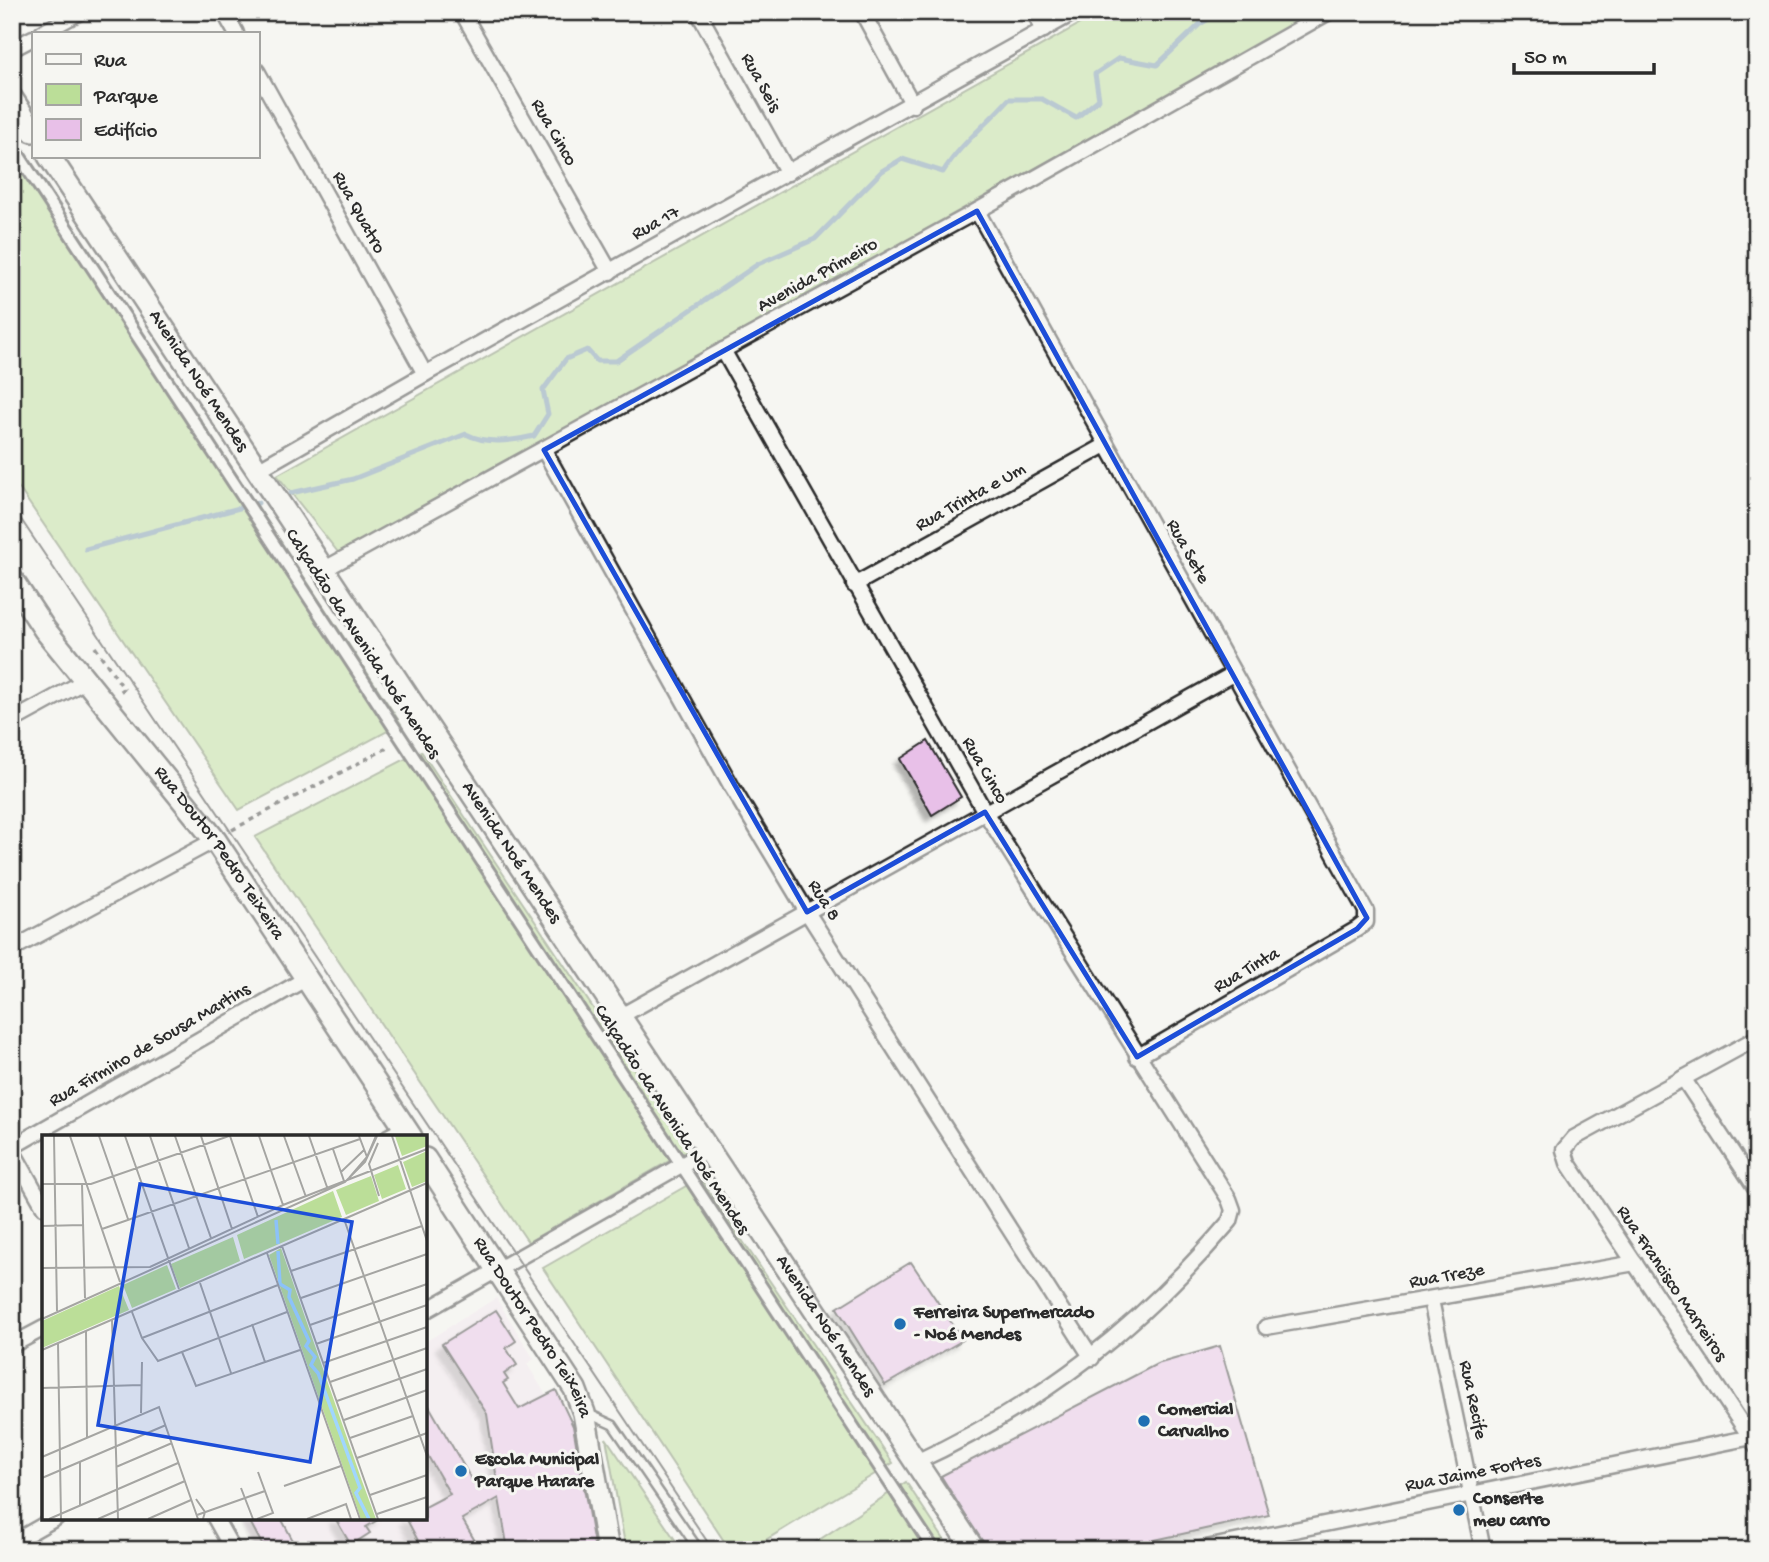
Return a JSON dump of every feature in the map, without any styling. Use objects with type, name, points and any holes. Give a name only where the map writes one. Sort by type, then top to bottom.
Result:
[{"type":"main road","points":[[12,99],[32,129]]},
{"type":"main road","name":"Avenida Noé Mendes","points":[[50,158],[706,1150],[974,1550]]},
{"type":"main road","name":"Rua Doutor Pedro Teixeira","points":[[12,580],[45,630],[215,840],[307,978],[401,1134]]},
{"type":"main road","name":"Rua Doutor Pedro Teixeira","points":[[427,1162],[575,1390],[584,1413]]},
{"type":"main road","points":[[584,1413],[608,1550]]},
{"type":"street","points":[[44,32],[80,12]]},
{"type":"street","points":[[224,12],[235,32]]},
{"type":"street","name":"Rua Cinco","points":[[462,12],[610,272]]},
{"type":"street","name":"Rua Seis","points":[[698,12],[788,173]]},
{"type":"street","points":[[862,12],[913,105]]},
{"type":"street","points":[[1034,12],[1044,30]]},
{"type":"street","name":"Rua 17","points":[[256,471],[1075,12]]},
{"type":"street","name":"Avenida Primeiro","points":[[323,570],[977,211],[1329,12]]},
{"type":"street","points":[[12,49],[32,39]]},
{"type":"street","name":"Rua Quatro","points":[[259,75],[425,374]]},
{"type":"street","name":"Calçadão da Avenida Noé Mendes","points":[[12,145],[934,1550]]},
{"type":"street","name":"Rua Sete","points":[[977,211],[1366,911]]},
{"type":"street","name":"Rua Cinco","points":[[723,350],[985,812],[1229,1199],[1233,1210],[1228,1223],[1172,1287],[1093,1358]]},
{"type":"street","name":"Rua Trinta e Um","points":[[854,585],[1106,445]]},
{"type":"street","name":"Rua 8","points":[[544,450],[733,789],[807,912],[1093,1358]]},
{"type":"street","points":[[619,1017],[1233,674]]},
{"type":"street","points":[[12,721],[85,681]]},
{"type":"street","points":[[12,949],[215,840]]},
{"type":"street","name":"Rua Tinta","points":[[1137,1057],[1357,929],[1366,922],[1366,911]]},
{"type":"street","name":"Rua Firmino de Sousa Martins","points":[[12,1148],[307,978]]},
{"type":"street","points":[[1757,1038],[1684,1078],[1757,1189]]},
{"type":"street","name":"Rua Francisco Marreiros","points":[[1684,1078],[1570,1141],[1564,1150],[1568,1163],[1755,1440]]},
{"type":"street","points":[[12,1148],[42,1204]]},
{"type":"street","points":[[427,1310],[706,1150]]},
{"type":"street","name":"Rua Treze","points":[[1266,1327],[1635,1264]]},
{"type":"street","name":"Rua Recife","points":[[1431,1300],[1483,1550]]},
{"type":"street","points":[[12,1345],[42,1329]]},
{"type":"street","points":[[914,1463],[1002,1418],[1093,1358]]},
{"type":"street","name":"Rua Jaime Fortes","points":[[1196,1550],[1755,1440]]},
{"type":"street","points":[[12,1543],[52,1520]]},
{"type":"street","points":[[216,1520],[233,1550]]},
{"type":"lane","name":"Rua Doutor Pedro Teixeira","points":[[584,1413],[608,1420],[613,1425],[699,1550]]},
{"type":"path","points":[[95,647],[124,689]]},
{"type":"path","points":[[215,840],[404,739]]},
{"type":"highlighted area","points":[[977,211],[1367,918],[1357,929],[1137,1057],[985,812],[807,912],[544,450]]},
{"type":"shaded area","name":"Escola Municipal Parque Itarare","points":[[496,1298],[534,1359],[527,1364],[546,1395],[489,1424],[508,1550],[256,1550],[239,1520],[427,1520],[427,1341]]},
{"type":"green space","points":[[1101,12],[1315,12],[341,556],[277,475]]},
{"type":"green space","points":[[12,135],[401,724],[239,810],[12,478]]},
{"type":"green space","points":[[421,751],[688,1150],[528,1242],[255,837]]},
{"type":"green space","points":[[700,1178],[893,1463],[749,1550],[730,1550],[543,1268]]},
{"type":"green space","points":[[606,1438],[682,1550],[626,1550]]},
{"type":"green space","points":[[906,1482],[951,1550],[804,1550]]},
{"type":"building","points":[[928,741],[961,797],[932,815],[900,759]]},
{"type":"building","name":"Ferreira Supermercado - Noé Mendes","points":[[911,1262],[963,1340],[885,1385],[837,1308]]},
{"type":"building","points":[[496,1310],[516,1341],[506,1348],[517,1365],[504,1374],[508,1380],[503,1383],[519,1409],[556,1390],[573,1426],[595,1550],[508,1550],[499,1498],[462,1519],[475,1541],[460,1550],[423,1550],[407,1520],[427,1520],[427,1506],[450,1494],[427,1454],[427,1402],[474,1484],[497,1480],[487,1414],[442,1344]]},
{"type":"building","name":"Comercial Carvalho","points":[[1220,1346],[1269,1515],[1109,1550],[987,1550],[941,1476],[1157,1364]]},
{"type":"building","points":[[249,1520],[282,1520],[298,1550],[265,1550]]},
{"type":"building","points":[[336,1520],[378,1520],[366,1527],[370,1533],[351,1545]]},
{"type":"waterway","points":[[291,493],[353,479],[466,434],[491,441],[534,436],[548,414],[543,390],[566,359],[587,350],[597,361],[616,361],[758,264],[815,239],[882,171],[902,159],[943,172],[966,143],[1009,99],[1042,99],[1076,118],[1099,99],[1095,74],[1119,58],[1157,65],[1200,24],[1220,12]]},
{"type":"waterway","points":[[86,549],[258,503]]},
{"type":"tram line","points":[[12,506],[713,1550]]},
{"type":"place","name":"Ferreira Supermercado - Noé Mendes","points":[[900,1324]]},
{"type":"place","name":"Comercial Carvalho","points":[[1144,1421]]},
{"type":"place","name":"Escola Municipal Parque Itarare","points":[[461,1471]]},
{"type":"place","name":"Conserte meu carro","points":[[1459,1510]]}]
